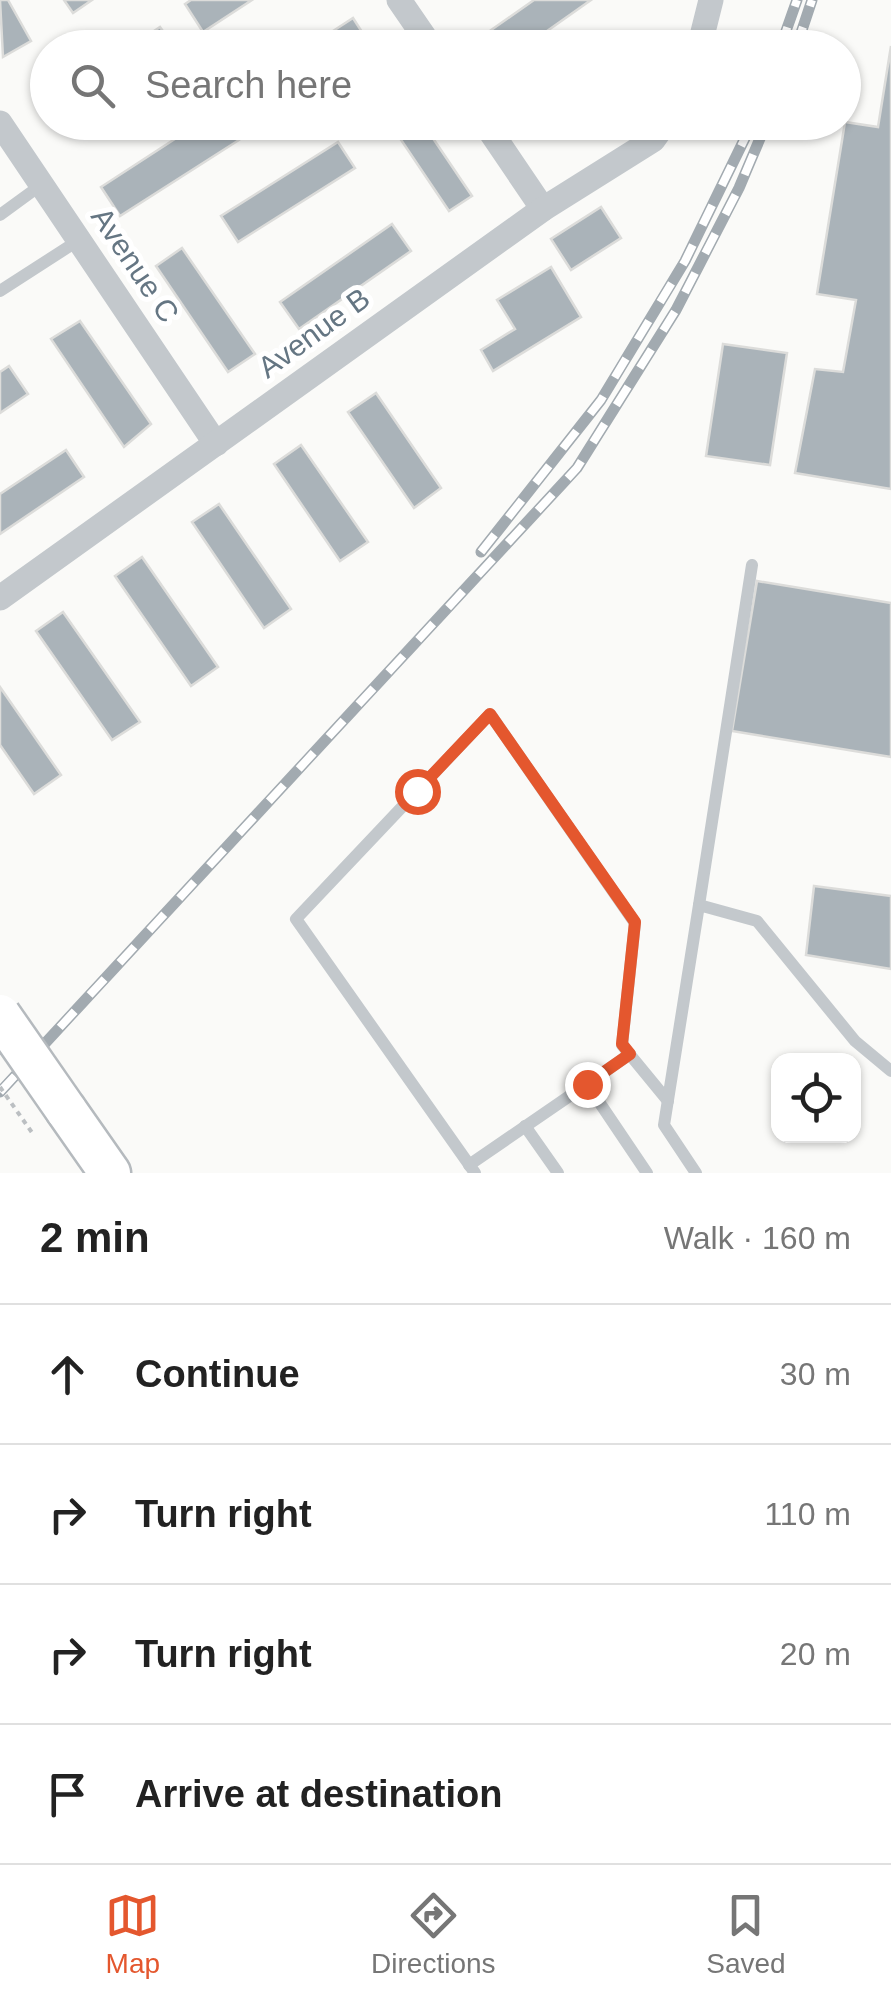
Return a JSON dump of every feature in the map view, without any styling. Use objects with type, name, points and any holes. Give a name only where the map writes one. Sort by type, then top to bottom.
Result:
[{"type":"main road","points":[[0,1015],[110,1173]]},
{"type":"street","points":[[399,0],[420,30]]},
{"type":"street","points":[[704,30],[711,0]]},
{"type":"street","name":"Avenue C","points":[[0,123],[216,444]]},
{"type":"street","points":[[496,140],[543,209]]},
{"type":"street","name":"Avenue B","points":[[0,598],[543,209],[653,140]]},
{"type":"lane","points":[[0,215],[42,185]]},
{"type":"lane","points":[[0,291],[79,240]]},
{"type":"lane","points":[[696,1173],[664,1126],[752,565]]},
{"type":"lane","points":[[630,1054],[525,1126],[472,1169],[296,919],[490,714],[635,922],[622,1044],[668,1101]]},
{"type":"lane","points":[[699,904],[756,921],[855,1041],[891,1071]]},
{"type":"lane","points":[[587,1084],[648,1173]]},
{"type":"lane","points":[[525,1126],[558,1173]]},
{"type":"path","points":[[0,1087],[33,1134]]},
{"type":"building","points":[[0,0],[8,0],[30,42],[3,57]]},
{"type":"building","points":[[64,0],[92,0],[73,13]]},
{"type":"building","points":[[191,0],[252,0],[206,30],[202,30],[185,4]]},
{"type":"building","points":[[534,0],[591,0],[548,30],[491,30]]},
{"type":"building","points":[[353,18],[361,30],[335,30]]},
{"type":"building","points":[[891,46],[891,489],[795,473],[815,369],[843,372],[856,300],[817,294],[842,140],[861,140],[861,124],[878,127]]},
{"type":"building","points":[[173,140],[239,140],[120,216],[101,187]]},
{"type":"building","points":[[401,140],[434,140],[472,196],[449,211]]},
{"type":"building","points":[[338,142],[355,168],[238,242],[221,216]]},
{"type":"building","points":[[601,207],[621,238],[571,270],[551,239]]},
{"type":"building","points":[[392,224],[411,251],[299,329],[280,302]]},
{"type":"building","points":[[182,248],[255,354],[228,372],[156,266]]},
{"type":"building","points":[[551,267],[581,317],[493,371],[481,350],[515,329],[497,300]]},
{"type":"building","points":[[80,321],[151,424],[124,447],[51,339]]},
{"type":"building","points":[[723,344],[787,353],[770,465],[706,456]]},
{"type":"building","points":[[9,366],[28,394],[0,413],[0,372]]},
{"type":"building","points":[[376,393],[441,488],[414,508],[348,412]]},
{"type":"building","points":[[301,445],[368,542],[340,561],[274,464]]},
{"type":"building","points":[[66,450],[84,477],[0,534],[0,494]]},
{"type":"building","points":[[219,504],[291,609],[264,628],[192,522]]},
{"type":"building","points":[[142,557],[218,667],[191,686],[115,576]]},
{"type":"building","points":[[757,581],[891,603],[891,757],[732,731]]},
{"type":"building","points":[[63,612],[140,722],[112,740],[36,631]]},
{"type":"building","points":[[0,687],[61,775],[34,794],[0,745]]},
{"type":"building","points":[[814,886],[891,896],[891,969],[806,955]]},
{"type":"railway","points":[[786,30],[797,0]]},
{"type":"railway","points":[[802,30],[812,0]]},
{"type":"railway","points":[[481,552],[601,400],[685,261],[744,140]]},
{"type":"railway","points":[[0,1092],[577,468],[676,310],[759,140]]},
{"type":"route","points":[[417,791],[490,714],[635,922],[622,1044],[630,1054],[587,1084]]}]
